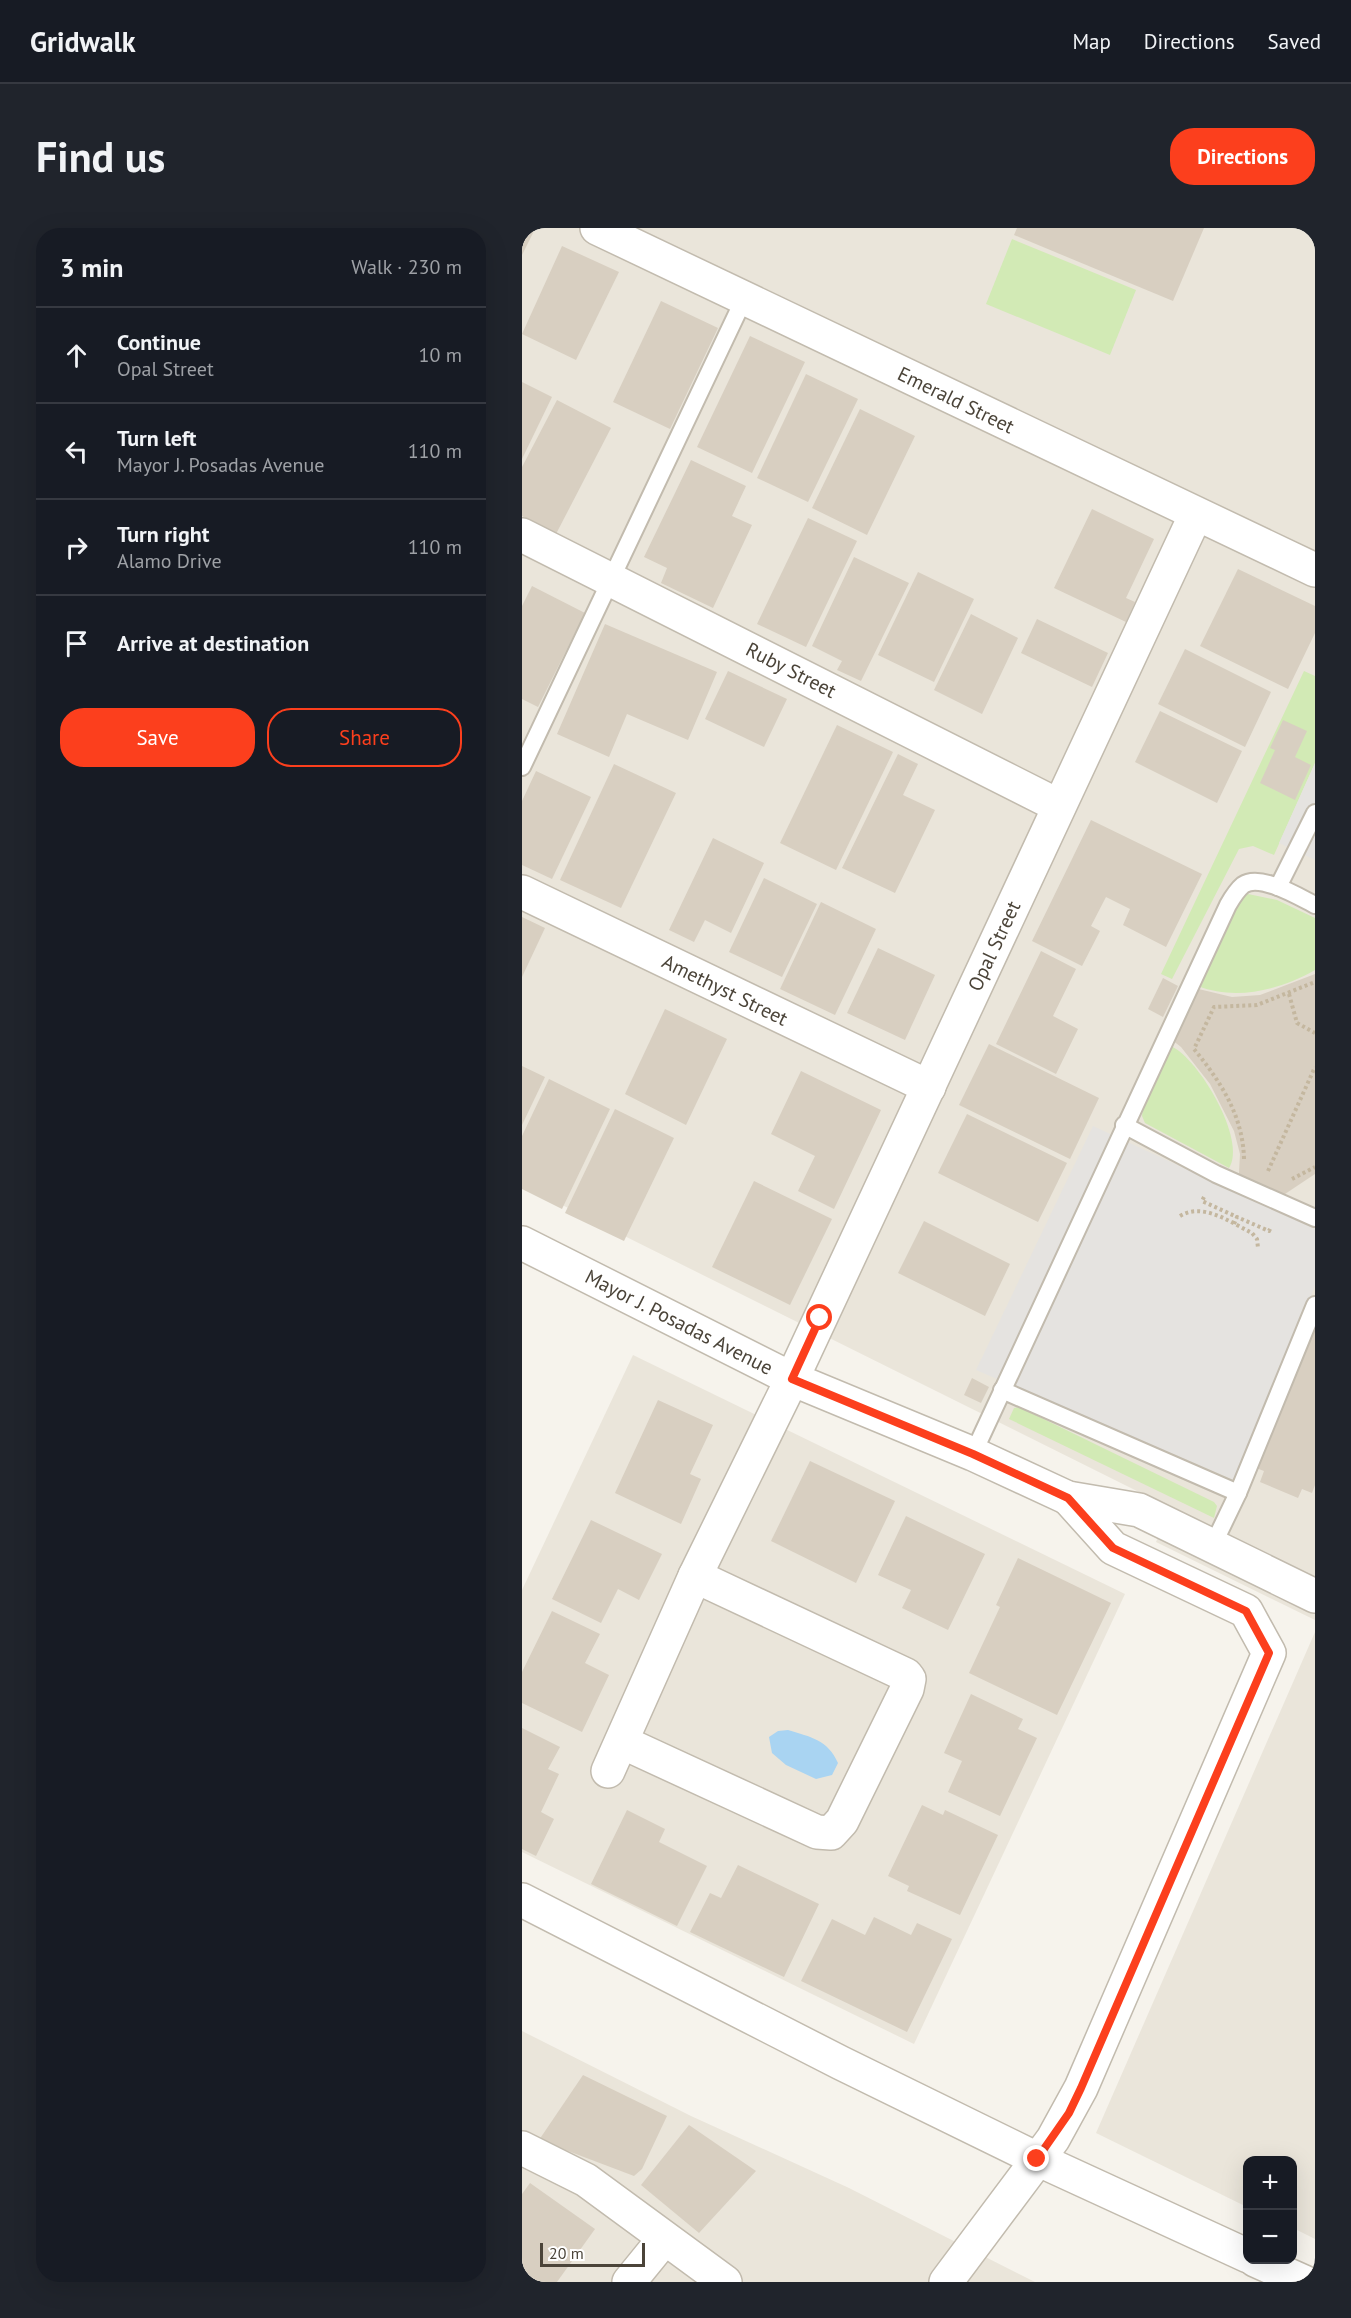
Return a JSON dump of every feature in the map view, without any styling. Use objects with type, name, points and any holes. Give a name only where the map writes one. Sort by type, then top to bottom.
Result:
[{"type":"street","name":"Emerald Street","points":[[597,228],[1315,570]]},
{"type":"street","name":"Opal Street","points":[[695,1576],[906,1675],[909,1679],[907,1689],[842,1821],[831,1833],[817,1832],[615,1757],[695,1576],[792,1379],[1196,514]]},
{"type":"street","name":"Ruby Street","points":[[522,535],[1059,806]]},
{"type":"street","name":"Amethyst Street","points":[[522,892],[929,1087]]},
{"type":"street","name":"Mayor J. Posadas Avenue","points":[[522,1243],[792,1379],[973,1454],[1068,1498],[1139,1510],[1315,1596]]},
{"type":"street","name":"Mayor J. Posadas Avenue","points":[[1037,2159],[1069,2113],[1081,2088],[1269,1653],[1246,1611],[1113,1548],[1068,1498]]},
{"type":"street","points":[[522,1900],[841,2063],[1037,2159],[1243,2254]]},
{"type":"street","points":[[522,2148],[586,2180],[724,2282]]},
{"type":"street","points":[[946,2282],[1037,2159]]},
{"type":"street","points":[[629,2282],[664,2239]]},
{"type":"street","points":[[1266,2264],[1304,2282]]},
{"type":"lane","points":[[522,767],[744,299]]},
{"type":"lane","points":[[1278,888],[1315,813]]},
{"type":"lane","points":[[973,1454],[1124,1125],[1236,894],[1250,882],[1278,888],[1315,905]]},
{"type":"lane","points":[[1124,1125],[1216,1174],[1315,1218]]},
{"type":"lane","points":[[1213,1545],[1238,1493],[1315,1305]]},
{"type":"lane","points":[[1002,1390],[1238,1493]]},
{"type":"path","points":[[1244,1166],[1244,1142],[1237,1115],[1222,1087],[1194,1049],[1214,1006],[1257,1005],[1290,994],[1315,982]]},
{"type":"path","points":[[1290,994],[1297,1023],[1315,1034]]},
{"type":"path","points":[[1268,1170],[1315,1067]]},
{"type":"path","points":[[1218,1208],[1254,1225]]},
{"type":"path","points":[[1180,1216],[1190,1210],[1200,1209],[1252,1233],[1257,1239],[1258,1248]]},
{"type":"path","points":[[1234,1224],[1237,1217]]},
{"type":"shaded area","points":[[522,228],[1315,228],[1315,1620],[1156,1542],[1171,1508],[522,1185]]},
{"type":"shaded area","points":[[1315,763],[1315,860],[1279,843]]},
{"type":"shaded area","points":[[1093,1126],[1315,1229],[1315,1286],[1234,1480],[976,1370]]},
{"type":"shaded area","points":[[633,1355],[1125,1594],[914,2044],[522,1852],[522,1590]]},
{"type":"shaded area","points":[[1315,1632],[1315,2239],[1297,2230],[1297,2156],[1243,2156],[1243,2205],[1096,2133]]},
{"type":"shaded area","points":[[522,2031],[691,2116],[849,2188],[1035,2282],[522,2282]]},
{"type":"green space","points":[[1012,239],[1136,290],[1110,355],[986,304]]},
{"type":"green space","points":[[1304,671],[1315,676],[1315,763],[1274,855],[1253,846],[1239,849],[1172,979],[1161,974]]},
{"type":"green space","points":[[1248,894],[1277,900],[1315,918],[1315,970],[1287,983],[1258,991],[1227,993],[1198,986],[1226,922],[1240,900]]},
{"type":"green space","points":[[1171,1046],[1194,1067],[1217,1101],[1231,1139],[1233,1155],[1229,1168],[1145,1123],[1142,1116],[1143,1107]]},
{"type":"green space","points":[[1019,1407],[1214,1502],[1217,1506],[1214,1518],[1009,1419],[1014,1408]]},
{"type":"water","points":[[788,1730],[818,1740],[829,1749],[838,1763],[832,1775],[816,1779],[786,1765],[772,1753],[769,1737],[778,1731]]},
{"type":"building","points":[[522,228],[535,229],[522,255]]},
{"type":"building","points":[[1017,228],[1204,228],[1173,301],[1014,235]]},
{"type":"building","points":[[562,246],[619,272],[576,360],[522,334]]},
{"type":"building","points":[[661,301],[718,328],[670,429],[613,402]]},
{"type":"building","points":[[750,336],[805,362],[752,473],[697,447]]},
{"type":"building","points":[[806,374],[858,399],[808,502],[757,478]]},
{"type":"building","points":[[522,382],[552,397],[522,459]]},
{"type":"building","points":[[557,400],[611,428],[556,534],[522,516],[522,467]]},
{"type":"building","points":[[860,409],[915,436],[867,535],[812,508]]},
{"type":"building","points":[[691,460],[746,486],[732,516],[752,525],[713,608],[661,583],[667,568],[644,557]]},
{"type":"building","points":[[1092,509],[1154,539],[1126,598],[1135,602],[1126,622],[1054,588]]},
{"type":"building","points":[[808,518],[857,541],[806,647],[757,624]]},
{"type":"building","points":[[854,557],[909,583],[861,681],[837,670],[842,661],[812,646]]},
{"type":"building","points":[[1238,569],[1315,606],[1315,633],[1288,689],[1200,646]]},
{"type":"building","points":[[918,572],[974,599],[934,682],[878,655]]},
{"type":"building","points":[[532,586],[585,613],[538,707],[522,699],[522,606]]},
{"type":"building","points":[[971,614],[1018,638],[982,714],[934,690]]},
{"type":"building","points":[[1037,619],[1108,653],[1092,687],[1021,653]]},
{"type":"building","points":[[605,624],[717,672],[688,740],[627,714],[609,757],[557,734]]},
{"type":"building","points":[[1185,649],[1271,692],[1245,747],[1158,704]]},
{"type":"building","points":[[728,671],[787,699],[764,747],[705,719]]},
{"type":"building","points":[[1160,711],[1242,751],[1217,803],[1135,762]]},
{"type":"building","points":[[1283,720],[1307,731],[1295,757],[1311,765],[1295,800],[1260,783],[1275,750],[1270,748]]},
{"type":"building","points":[[837,725],[893,752],[836,870],[780,843]]},
{"type":"building","points":[[898,754],[918,764],[903,795],[935,810],[895,893],[842,868]]},
{"type":"building","points":[[614,764],[676,793],[621,908],[560,880]]},
{"type":"building","points":[[536,771],[591,797],[552,879],[522,865],[522,801]]},
{"type":"building","points":[[1091,820],[1202,874],[1166,947],[1123,925],[1130,909],[1106,897],[1091,926],[1100,931],[1082,966],[1032,941]]},
{"type":"building","points":[[713,838],[764,863],[731,933],[705,920],[694,942],[669,930]]},
{"type":"building","points":[[764,878],[817,904],[782,977],[729,952]]},
{"type":"building","points":[[821,902],[876,929],[835,1015],[780,989]]},
{"type":"building","points":[[522,917],[545,928],[522,977]]},
{"type":"building","points":[[878,948],[935,975],[905,1040],[847,1013]]},
{"type":"building","points":[[1041,951],[1076,969],[1053,1016],[1078,1029],[1056,1074],[996,1044]]},
{"type":"building","points":[[1315,974],[1315,1174],[1285,1194],[1274,1207],[1234,1189],[1239,1173],[1240,1154],[1234,1131],[1210,1084],[1181,1047],[1163,1033],[1186,986],[1232,997],[1260,995]]},
{"type":"building","points":[[1163,978],[1178,986],[1163,1017],[1148,1009]]},
{"type":"building","points":[[665,1009],[727,1039],[686,1125],[625,1094]]},
{"type":"building","points":[[989,1044],[1099,1098],[1070,1159],[959,1105]]},
{"type":"building","points":[[522,1066],[545,1077],[522,1125]]},
{"type":"building","points":[[801,1071],[881,1110],[834,1209],[798,1191],[815,1156],[771,1134]]},
{"type":"building","points":[[549,1079],[610,1109],[562,1209],[522,1189],[522,1136]]},
{"type":"building","points":[[615,1109],[674,1138],[624,1241],[565,1213]]},
{"type":"building","points":[[967,1114],[1067,1163],[1038,1222],[938,1173]]},
{"type":"building","points":[[754,1181],[832,1219],[790,1305],[712,1267]]},
{"type":"building","points":[[924,1221],[1010,1264],[985,1316],[898,1273]]},
{"type":"building","points":[[1315,1330],[1315,1485],[1312,1493],[1302,1489],[1298,1498],[1260,1482],[1264,1471],[1256,1468]]},
{"type":"building","points":[[972,1378],[989,1387],[981,1403],[964,1395]]},
{"type":"building","points":[[658,1400],[713,1425],[690,1474],[701,1479],[681,1524],[615,1493]]},
{"type":"building","points":[[810,1461],[895,1501],[856,1583],[771,1541]]},
{"type":"building","points":[[906,1516],[985,1554],[948,1630],[902,1608],[911,1590],[878,1575]]},
{"type":"building","points":[[591,1520],[662,1554],[639,1600],[618,1589],[601,1623],[552,1599]]},
{"type":"building","points":[[1018,1558],[1111,1603],[1057,1715],[969,1673],[1000,1607],[996,1605]]},
{"type":"building","points":[[552,1611],[600,1634],[585,1663],[609,1675],[582,1732],[522,1703],[522,1672]]},
{"type":"building","points":[[971,1694],[1023,1719],[1018,1729],[1037,1738],[1000,1816],[948,1792],[962,1761],[944,1753]]},
{"type":"building","points":[[522,1728],[560,1747],[548,1769],[559,1774],[541,1812],[554,1819],[536,1856],[522,1849]]},
{"type":"building","points":[[922,1805],[943,1815],[945,1810],[998,1835],[960,1915],[907,1891],[909,1886],[888,1876]]},
{"type":"building","points":[[627,1810],[665,1829],[659,1842],[707,1866],[677,1926],[591,1884]]},
{"type":"building","points":[[738,1865],[819,1904],[784,1977],[690,1932],[710,1893],[721,1898]]},
{"type":"building","points":[[874,1917],[911,1935],[917,1923],[952,1939],[907,2032],[801,1981],[832,1919],[865,1935]]},
{"type":"building","points":[[583,2075],[667,2116],[642,2169],[634,2176],[539,2140]]},
{"type":"building","points":[[689,2125],[756,2171],[699,2233],[641,2185]]},
{"type":"building","points":[[530,2183],[595,2229],[557,2282],[522,2282],[522,2194]]},
{"type":"route","points":[[820,1318],[792,1379],[973,1454],[1068,1498],[1113,1548],[1246,1611],[1269,1653],[1081,2088],[1053,2139],[1037,2159]]}]
